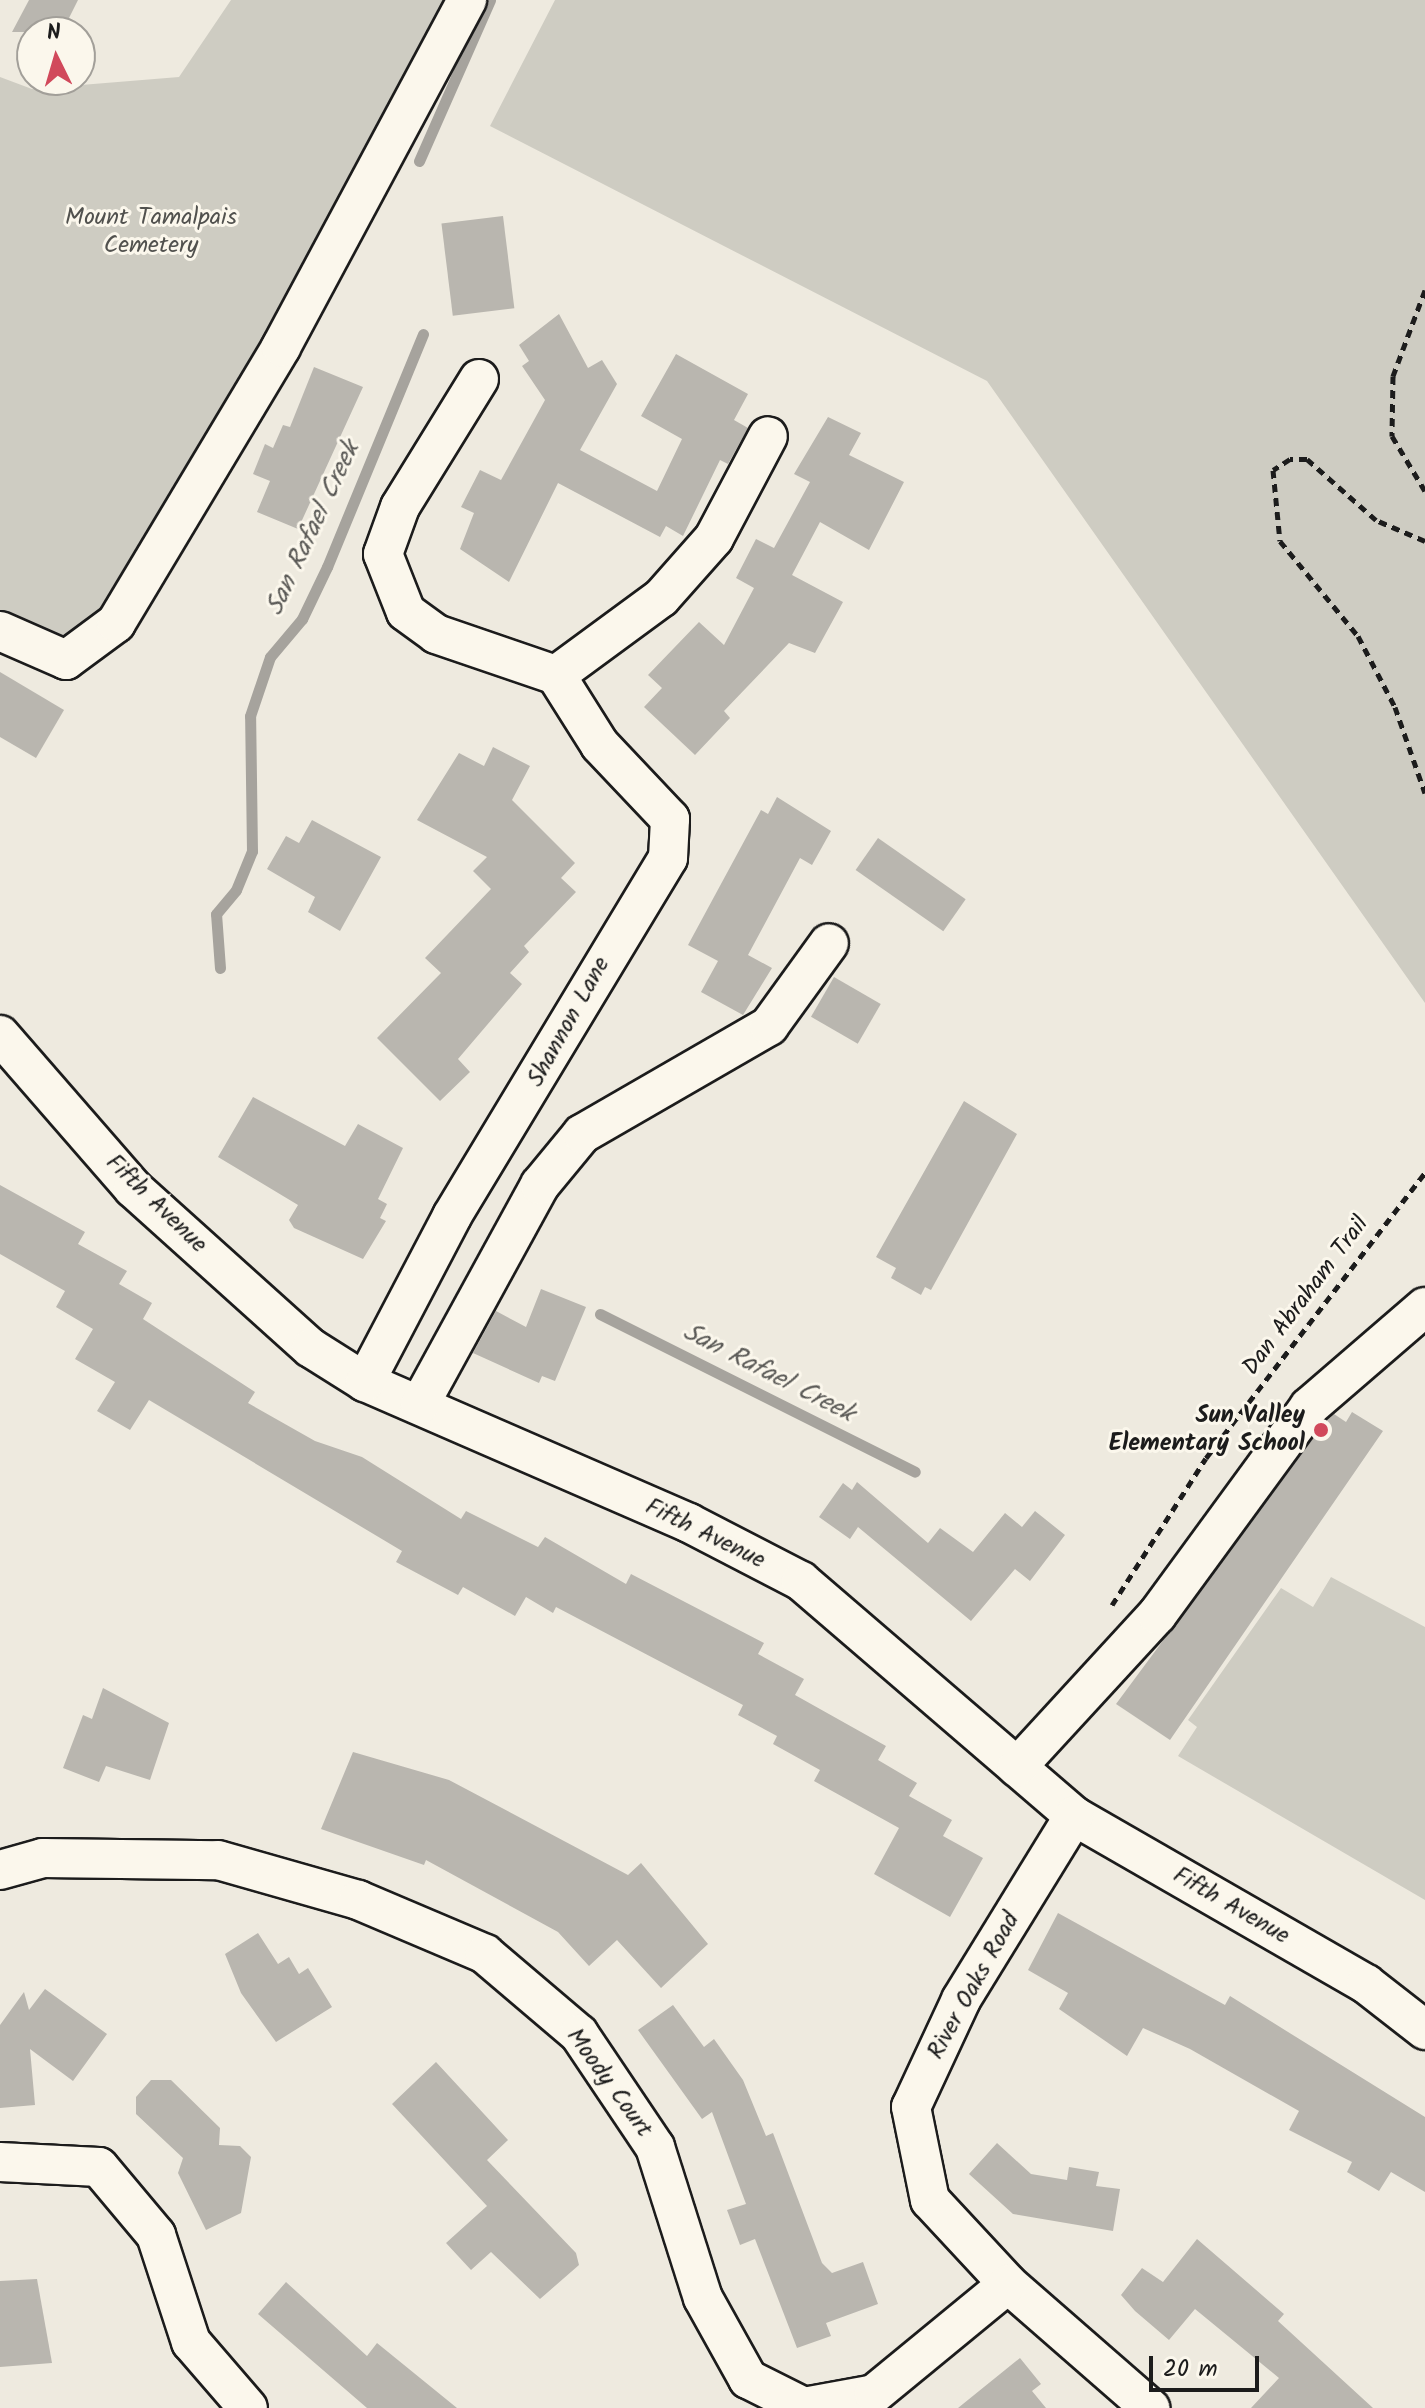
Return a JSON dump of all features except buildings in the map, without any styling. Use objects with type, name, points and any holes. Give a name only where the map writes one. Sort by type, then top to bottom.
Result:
[{"type":"street","points":[[0,631],[66,660],[116,623],[281,347],[467,0]]},
{"type":"street","points":[[479,379],[400,507],[383,554],[406,612],[436,634],[556,675],[679,578],[714,538],[768,436]]},
{"type":"street","name":"Shannon Lane","points":[[365,1382],[452,1216],[668,858],[670,819],[600,745],[556,675]]},
{"type":"street","points":[[420,1404],[540,1185],[582,1134],[769,1026],[829,943]]},
{"type":"street","name":"Fifth Avenue","points":[[0,1035],[133,1188],[311,1348],[365,1382],[420,1404],[801,1581],[1074,1816],[1366,1984],[1425,2030]]},
{"type":"street","points":[[1017,1767],[1157,1615],[1309,1407],[1425,1307]]},
{"type":"street","name":"River Oaks Road","points":[[1074,1816],[961,2000],[911,2107],[930,2200],[1008,2284],[1150,2408]]},
{"type":"street","name":"Moody Court","points":[[0,1870],[43,1858],[218,1860],[358,1900],[485,1954],[579,2034],[655,2147],[703,2298],[748,2379],[804,2407],[874,2394],[1008,2284]]},
{"type":"street","points":[[0,2162],[99,2167],[156,2235],[191,2342],[248,2408]]},
{"type":"path","points":[[1425,290],[1393,376],[1392,436],[1425,491]]},
{"type":"path","points":[[1425,541],[1376,520],[1307,459],[1290,459],[1273,470],[1280,541],[1358,636],[1395,707],[1425,793]]},
{"type":"path","name":"Dan Abraham Trail","points":[[1103,1617],[1206,1458],[1425,1173]]},
{"type":"green space","name":"Mount Tamalpais Cemetery","points":[[231,0],[454,0],[159,525],[97,625],[59,642],[0,613],[0,77],[16,83],[16,96],[96,96],[96,84],[179,77]]},
{"type":"green space","points":[[555,0],[1425,0],[1425,1003],[987,381],[490,126]]},
{"type":"green space","points":[[1331,1577],[1425,1627],[1425,1900],[1178,1756],[1197,1727],[1188,1720],[1281,1588],[1313,1607]]},
{"type":"waterway","name":"San Rafael Creek","points":[[419,161],[490,0]]},
{"type":"waterway","name":"San Rafael Creek","points":[[220,968],[216,914],[236,890],[252,851],[250,716],[270,657],[302,619],[327,567],[423,334]]},
{"type":"waterway","name":"San Rafael Creek","points":[[600,1314],[915,1472]]},
{"type":"place","name":"Sun Valley Elementary School","points":[[1321,1430]]}]
